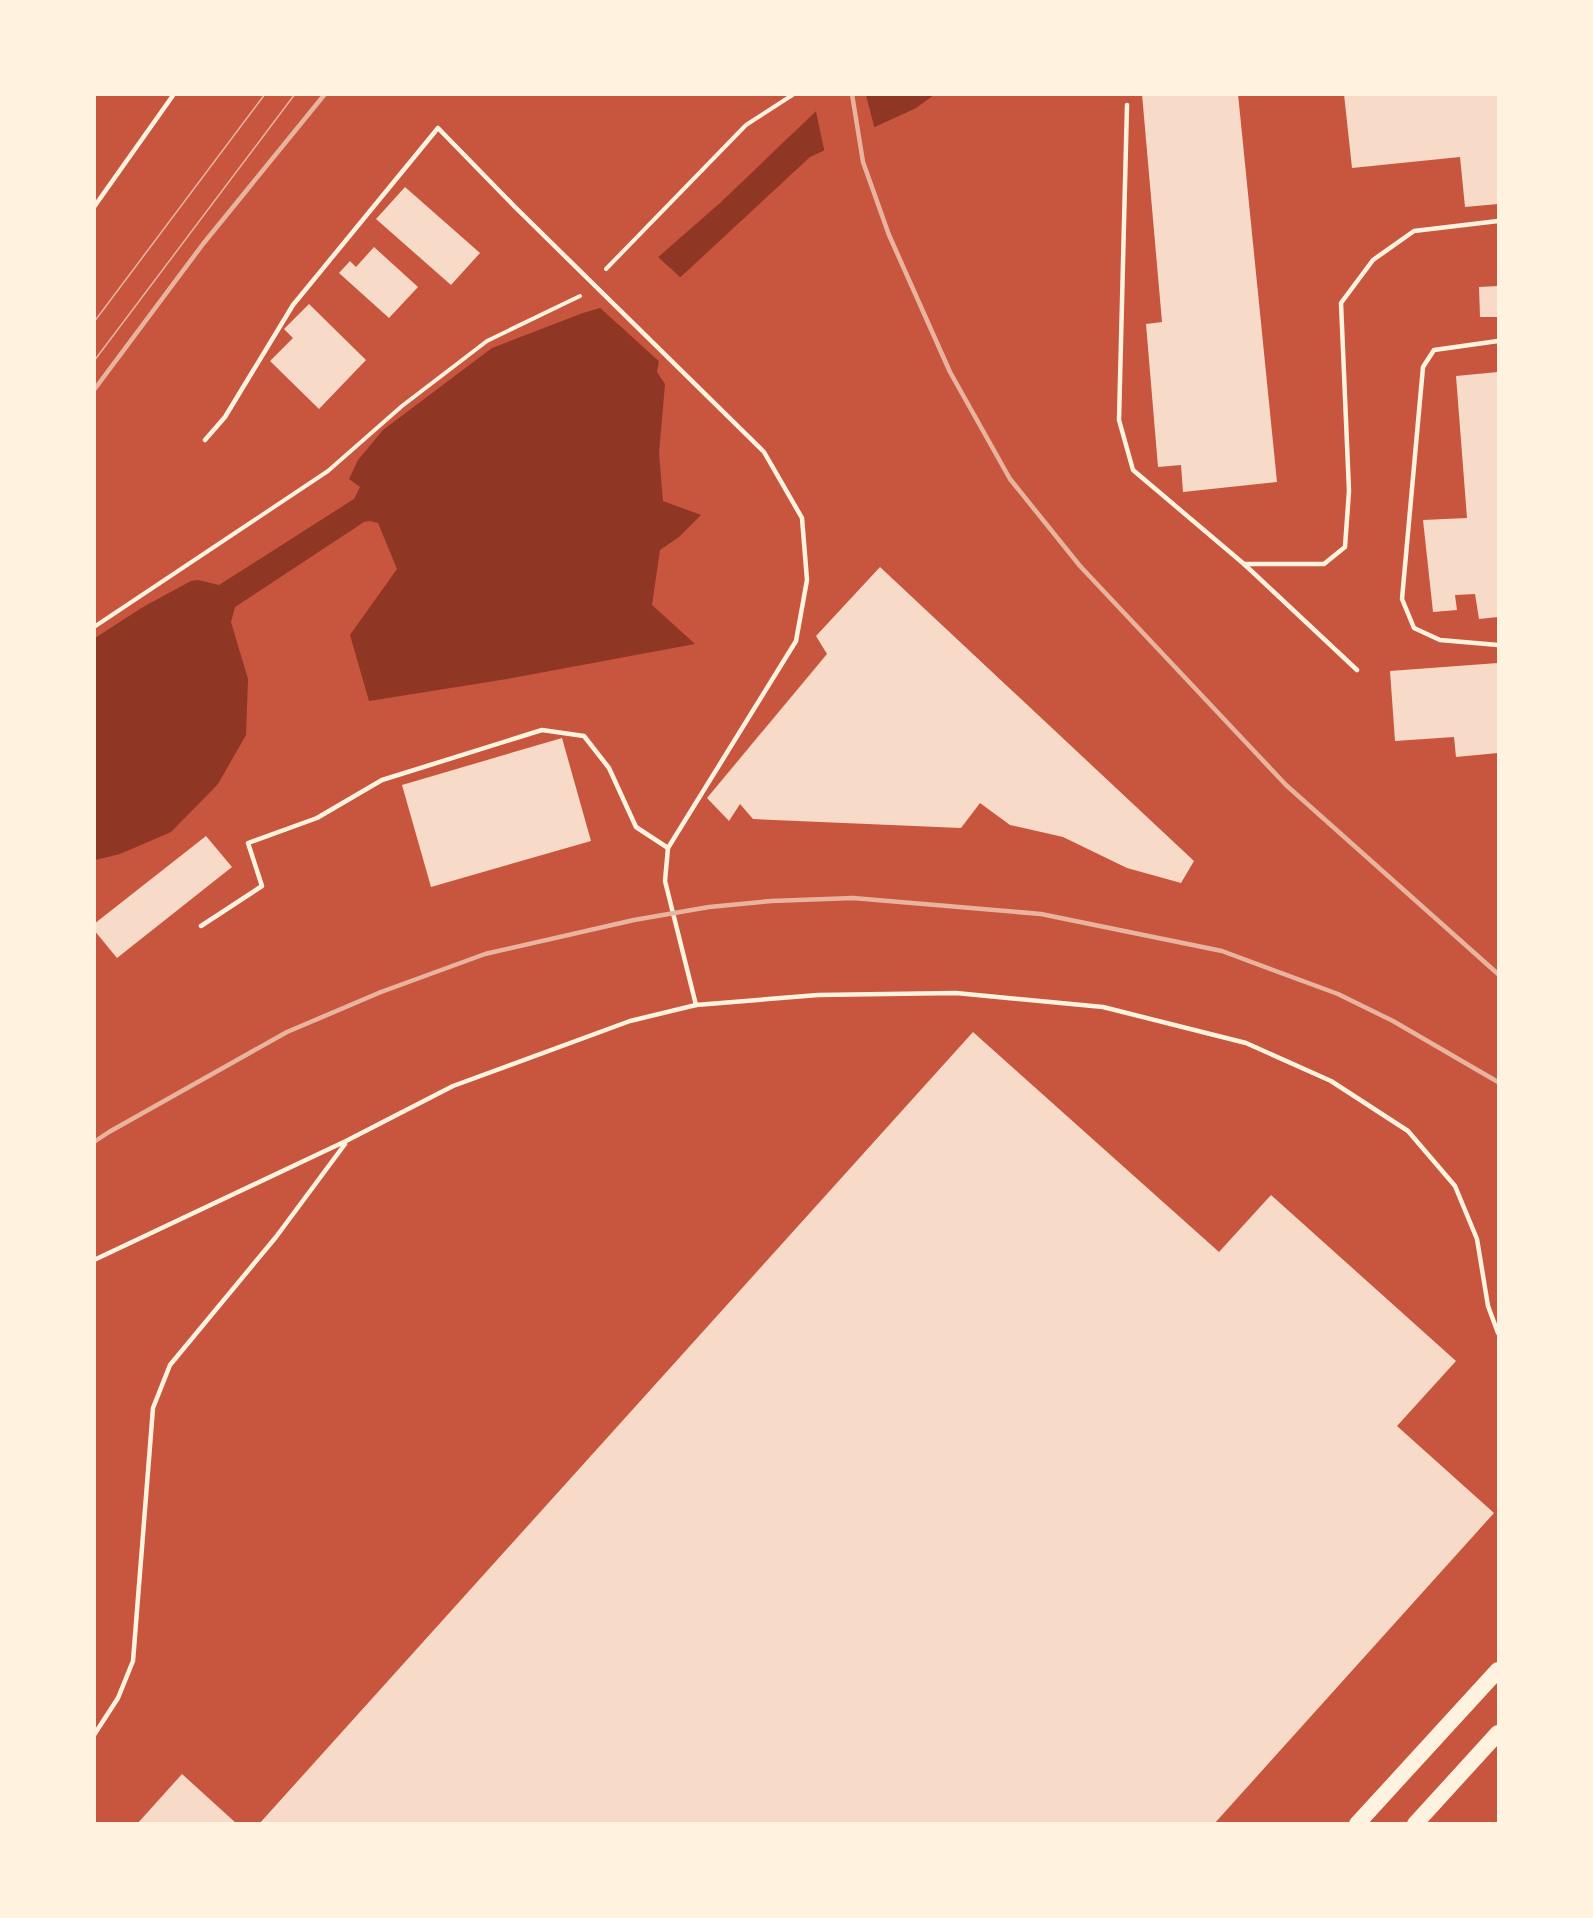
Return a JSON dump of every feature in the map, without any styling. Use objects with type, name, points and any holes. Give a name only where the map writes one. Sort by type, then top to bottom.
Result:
[{"type":"highway","points":[[1357,1824],[1498,1670]]},
{"type":"highway","points":[[1415,1824],[1498,1733]]},
{"type":"lane","points":[[94,207],[174,94]]},
{"type":"lane","points":[[1127,105],[1119,420],[1133,470],[1244,564],[1357,670]]},
{"type":"lane","points":[[205,440],[225,417],[292,305],[438,128],[548,240],[764,452],[802,519],[807,580],[796,641],[668,848],[666,881],[696,1005]]},
{"type":"lane","points":[[1244,564],[1324,564],[1345,547],[1349,491],[1341,303],[1373,260],[1414,231],[1498,221]]},
{"type":"lane","points":[[1498,341],[1434,350],[1424,367],[1402,600],[1414,628],[1440,640],[1498,645]]},
{"type":"lane","points":[[201,926],[262,886],[248,843],[317,818],[382,780],[542,730],[584,736],[609,768],[636,826],[668,848]]},
{"type":"lane","points":[[94,1260],[346,1141],[453,1086],[630,1021],[696,1005],[818,995],[956,993],[1103,1007],[1246,1043],[1331,1081],[1408,1131],[1455,1186],[1477,1239],[1488,1306],[1498,1333]]},
{"type":"lane","points":[[94,1735],[118,1698],[133,1661],[153,1408],[170,1365],[276,1237],[346,1141]]},
{"type":"path","points":[[602,274],[746,125],[794,94]]},
{"type":"path","points":[[94,627],[328,471],[402,406],[487,341],[578,299],[585,291]]},
{"type":"shaded area","points":[[833,95],[934,95],[916,108],[810,157],[672,285],[657,372],[665,384],[659,453],[663,501],[701,515],[679,537],[660,550],[652,605],[695,644],[507,679],[369,701],[350,635],[397,569],[378,523],[364,522],[235,607],[231,622],[248,679],[246,735],[218,784],[171,832],[120,854],[95,860],[95,638],[143,607],[191,581],[198,580],[219,585],[354,499],[360,487],[349,479],[358,460],[383,430],[492,348],[600,308],[720,203]]},
{"type":"pier","points":[[828,94],[866,95],[875,130],[825,154],[815,107]]},
{"type":"pier","points":[[656,255],[682,279],[674,287],[662,364],[598,306]]},
{"type":"building","points":[[1142,94],[1238,94],[1277,482],[1183,492],[1181,465],[1158,467],[1146,324],[1162,322]]},
{"type":"building","points":[[1344,94],[1498,94],[1498,204],[1465,207],[1460,157],[1352,168]]},
{"type":"building","points":[[405,187],[480,253],[451,285],[376,219]]},
{"type":"building","points":[[374,247],[418,287],[389,318],[339,273],[350,261],[356,267]]},
{"type":"building","points":[[1498,286],[1498,317],[1480,317],[1479,287]]},
{"type":"building","points":[[309,304],[366,360],[319,409],[270,361],[293,338],[284,329]]},
{"type":"building","points":[[1498,372],[1498,617],[1479,619],[1475,594],[1455,595],[1457,610],[1433,612],[1423,520],[1467,518],[1456,376]]},
{"type":"building","points":[[880,567],[1194,861],[1181,883],[1127,868],[1063,837],[1010,825],[980,803],[961,828],[753,819],[740,804],[729,821],[707,798],[827,654],[816,636]]},
{"type":"building","points":[[1498,663],[1498,753],[1456,757],[1454,737],[1395,741],[1390,671]]},
{"type":"building","points":[[562,738],[591,841],[431,887],[402,785]]},
{"type":"building","points":[[206,836],[232,867],[117,958],[94,930],[94,924]]},
{"type":"building","points":[[973,1032],[1219,1252],[1271,1195],[1456,1361],[1397,1426],[1494,1513],[1214,1824],[259,1824]]},
{"type":"building","points":[[182,1774],[237,1824],[137,1824]]},
{"type":"tram line","points":[[94,322],[265,94]]},
{"type":"tram line","points":[[94,361],[295,94]]},
{"type":"railway","points":[[94,390],[203,244],[325,94]]},
{"type":"railway","points":[[852,94],[863,162],[889,235],[950,372],[1010,479],[1080,566],[1286,785],[1498,974]]},
{"type":"railway","points":[[94,1142],[287,1032],[381,992],[485,954],[634,920],[709,907],[771,901],[853,898],[1041,914],[1222,951],[1338,994],[1393,1021],[1498,1082]]}]
